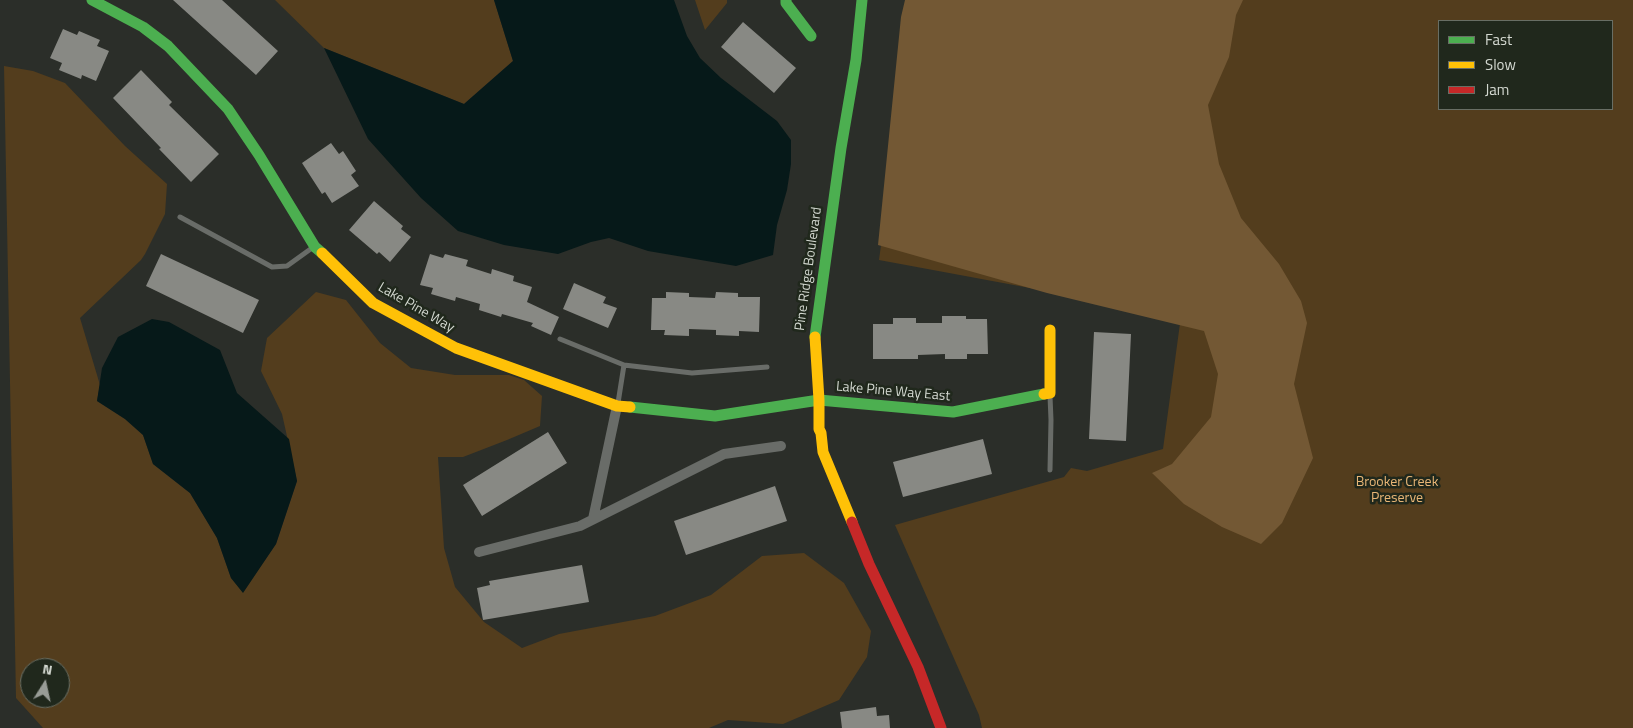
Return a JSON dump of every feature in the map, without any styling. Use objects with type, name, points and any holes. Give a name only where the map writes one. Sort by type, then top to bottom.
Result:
[{"type":"street","name":"Lake Pine Way","points":[[92,0],[142,27],[168,46],[228,109],[259,155],[315,247],[372,303],[456,348],[617,406],[715,416],[819,400]]},
{"type":"street","points":[[786,0],[786,3],[811,36]]},
{"type":"street","name":"Pine Ridge Boulevard","points":[[862,0],[856,60],[840,148],[816,319],[819,429],[823,452],[869,564],[918,667],[941,728]]},
{"type":"street","points":[[1050,330],[1050,393]]},
{"type":"street","name":"Lake Pine Way East","points":[[819,400],[953,412],[1050,393]]},
{"type":"street","points":[[593,519],[617,406]]},
{"type":"street","points":[[479,552],[580,526],[724,454],[781,446]]},
{"type":"lane","points":[[180,217],[272,266],[286,266],[315,247]]},
{"type":"lane","points":[[560,339],[624,364],[692,373],[768,367]]},
{"type":"lane","points":[[617,406],[624,364]]},
{"type":"lane","points":[[1050,393],[1050,470]]},
{"type":"green space","points":[[275,0],[494,0],[513,61],[464,104],[324,48]]},
{"type":"green space","points":[[695,0],[727,0],[727,3],[705,30]]},
{"type":"green space","name":"Brooker Creek Preserve","points":[[914,0],[1633,0],[1633,728],[982,728],[979,715],[895,525],[1064,477],[1071,468],[1087,471],[1163,449],[1181,316],[879,260]]},
{"type":"green space","points":[[4,66],[33,71],[65,83],[125,146],[167,184],[165,214],[145,254],[80,318],[100,385],[97,401],[125,419],[143,435],[153,464],[190,493],[217,538],[231,578],[243,592],[276,544],[297,481],[282,414],[261,371],[267,338],[316,292],[346,300],[380,343],[411,368],[455,375],[509,375],[524,380],[542,396],[540,426],[463,457],[438,457],[444,548],[455,587],[484,622],[522,648],[559,634],[655,616],[711,595],[762,556],[804,553],[844,583],[871,631],[867,657],[839,700],[783,724],[728,720],[709,728],[43,728],[25,708],[70,708],[70,658],[20,658],[20,702],[16,698]]},
{"type":"shaded area","points":[[494,0],[674,0],[687,36],[700,58],[721,78],[777,121],[791,140],[791,164],[787,190],[777,225],[773,255],[736,266],[648,251],[609,238],[591,242],[558,254],[504,245],[458,231],[421,198],[368,139],[324,48],[464,104],[513,61]]},
{"type":"shaded area","points":[[905,0],[1243,0],[1236,15],[1229,57],[1208,105],[1219,164],[1241,218],[1279,264],[1301,301],[1307,323],[1294,384],[1313,458],[1282,523],[1261,544],[1222,527],[1184,504],[1152,473],[1172,464],[1211,417],[1218,374],[1204,331],[1047,293],[878,245],[901,17]]},
{"type":"shaded area","points":[[152,319],[169,322],[220,350],[237,393],[289,439],[297,481],[276,544],[243,593],[231,578],[217,538],[190,493],[153,464],[143,435],[125,419],[97,401],[102,368],[118,337]]},
{"type":"building","points":[[173,0],[222,0],[278,51],[256,75]]},
{"type":"building","points":[[743,22],[796,68],[774,93],[721,47]]},
{"type":"building","points":[[63,29],[77,35],[79,31],[100,40],[97,46],[109,51],[96,81],[82,75],[81,79],[59,70],[62,63],[50,58]]},
{"type":"building","points":[[141,70],[172,102],[169,105],[219,154],[191,182],[113,98]]},
{"type":"building","points":[[331,143],[339,154],[343,151],[356,171],[351,175],[359,186],[332,203],[325,192],[322,194],[302,163]]},
{"type":"building","points":[[374,201],[403,226],[401,229],[411,237],[390,262],[379,252],[377,254],[349,230]]},
{"type":"building","points":[[161,254],[259,300],[243,333],[146,286]]},
{"type":"building","points":[[430,254],[443,258],[445,254],[468,260],[466,266],[491,274],[492,269],[514,276],[513,281],[532,287],[527,302],[559,317],[551,335],[531,326],[533,323],[502,314],[501,317],[479,310],[480,304],[456,297],[455,301],[431,294],[433,288],[420,285]]},
{"type":"building","points":[[574,283],[606,297],[603,303],[617,308],[608,328],[563,309]]},
{"type":"building","points":[[666,292],[689,293],[689,297],[715,298],[716,292],[738,293],[738,297],[760,297],[759,332],[739,331],[739,336],[716,335],[716,330],[689,329],[689,336],[664,335],[665,330],[651,330],[652,298],[666,298]]},
{"type":"building","points":[[942,316],[966,316],[966,319],[987,319],[988,354],[967,354],[967,359],[945,359],[945,354],[918,355],[918,359],[873,359],[873,324],[893,324],[893,318],[916,318],[916,323],[942,323]]},
{"type":"building","points":[[1094,332],[1131,334],[1126,441],[1089,439]]},
{"type":"building","points":[[548,432],[567,463],[482,516],[463,485]]},
{"type":"building","points":[[983,439],[992,474],[903,497],[893,462]]},
{"type":"building","points":[[775,486],[787,521],[686,555],[674,521]]},
{"type":"building","points":[[582,565],[589,602],[483,620],[477,588],[490,585],[489,581]]},
{"type":"building","points":[[876,707],[877,716],[889,715],[890,728],[842,728],[840,712]]},
{"type":"traffic: fast","points":[[92,0],[143,27],[168,46],[228,109],[259,155],[315,247],[322,253]]},
{"type":"traffic: fast","points":[[786,0],[786,3],[811,36]]},
{"type":"traffic: fast","points":[[815,337],[841,148],[856,60],[862,0]]},
{"type":"traffic: fast","points":[[630,407],[715,416],[819,400],[953,412],[1044,394]]},
{"type":"traffic: slow","points":[[322,253],[373,303],[456,348],[617,406],[630,407]]},
{"type":"traffic: slow","points":[[1044,394],[1050,393],[1050,330]]},
{"type":"traffic: slow","points":[[815,337],[819,429],[823,452],[852,522]]},
{"type":"traffic: jam","points":[[852,522],[869,564],[918,667],[941,728]]}]
